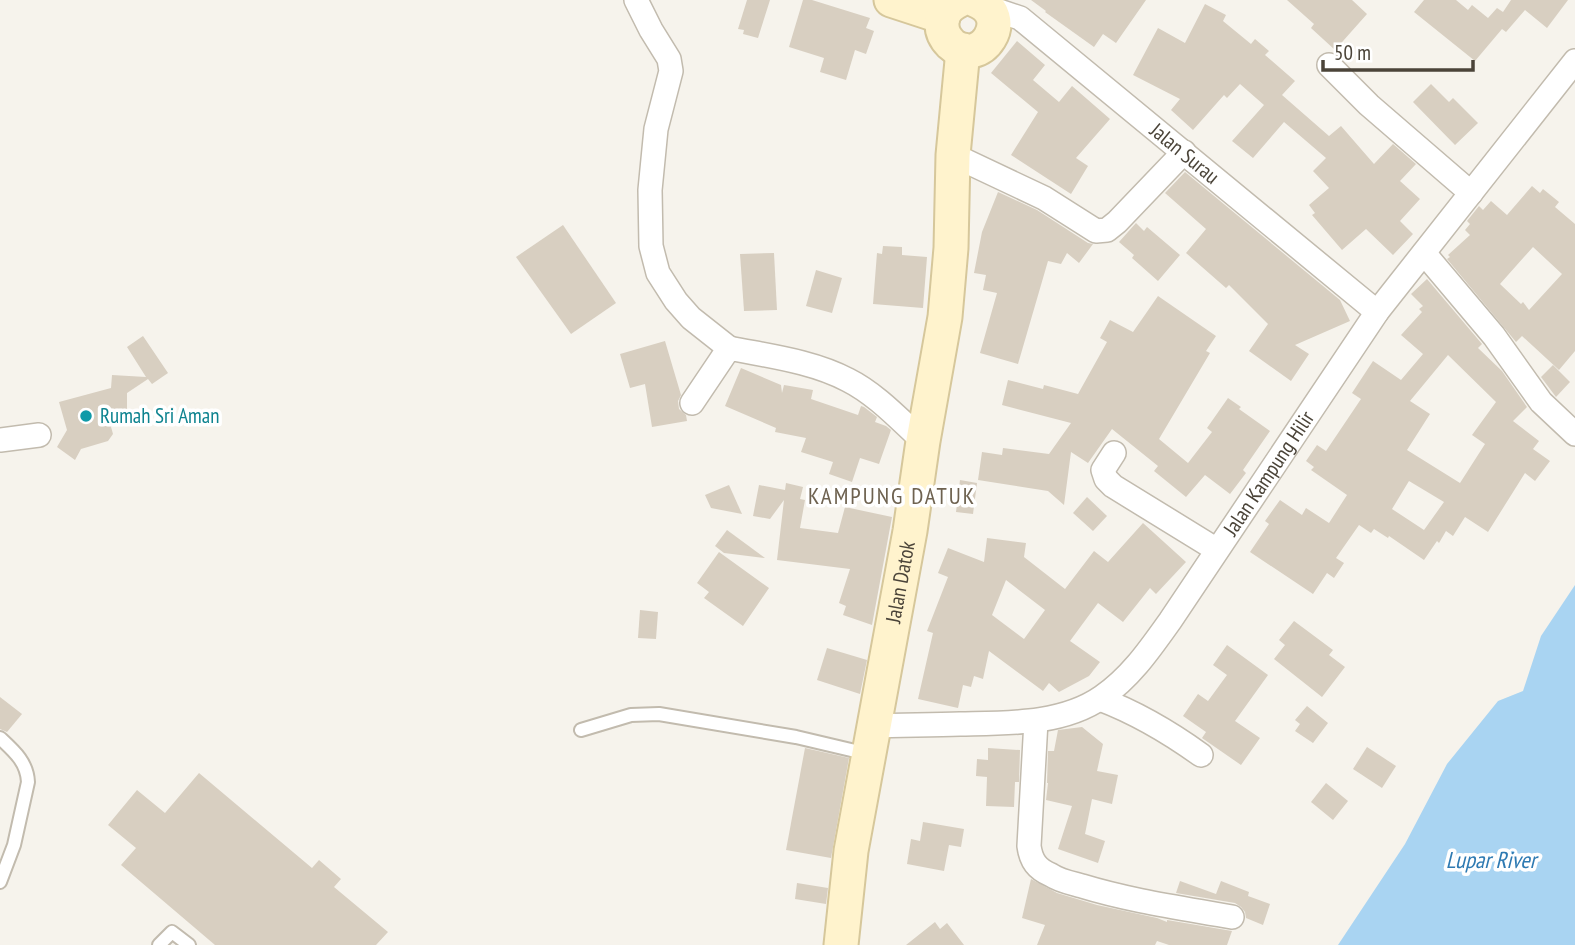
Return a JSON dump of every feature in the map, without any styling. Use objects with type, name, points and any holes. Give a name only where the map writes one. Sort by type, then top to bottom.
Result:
[{"type":"main road","points":[[891,0],[966,6],[994,20],[992,36],[987,43],[972,51],[955,48],[948,42],[942,26],[966,6]]},
{"type":"main road","name":"Jalan Datok","points":[[841,945],[851,851],[910,531],[945,317],[951,248],[953,155],[963,50]]},
{"type":"street","points":[[636,0],[668,59],[671,71],[656,129],[650,190],[651,246],[658,273],[676,301],[691,318],[729,348],[804,364],[841,376],[873,396],[923,441]]},
{"type":"street","name":"Jalan Surau","points":[[966,6],[1020,18],[1377,312]]},
{"type":"street","name":"Jalan Kampung Hilir","points":[[871,740],[1036,721],[1081,708],[1100,699],[1120,683],[1143,660],[1377,312],[1575,61]]},
{"type":"street","points":[[1329,65],[1369,105],[1471,193]]},
{"type":"street","points":[[953,155],[1044,198],[1090,229],[1101,232],[1117,222],[1184,152]]},
{"type":"street","points":[[1424,253],[1494,336],[1541,402],[1575,433]]},
{"type":"street","points":[[692,403],[729,348]]},
{"type":"street","points":[[0,440],[39,435]]},
{"type":"street","points":[[1114,453],[1103,470],[1103,475],[1113,486],[1217,550]]},
{"type":"street","points":[[1100,699],[1128,710],[1201,755]]},
{"type":"street","points":[[1036,721],[1029,846],[1031,858],[1040,868],[1049,875],[1102,892],[1232,917]]},
{"type":"lane","points":[[581,730],[631,715],[659,714],[796,737],[871,740]]},
{"type":"lane","points":[[0,738],[23,763],[28,782],[14,845],[0,883]]},
{"type":"lane","points":[[159,945],[172,932],[189,945]]},
{"type":"water","name":"Lupar River","points":[[1575,585],[1575,945],[1338,945],[1405,844],[1447,764],[1498,701],[1523,691],[1541,636]]},
{"type":"building","points":[[747,0],[770,0],[758,38],[743,34],[744,30],[738,29]]},
{"type":"building","points":[[803,0],[812,0],[870,18],[866,28],[874,31],[866,54],[855,50],[846,80],[820,72],[824,58],[789,47]]},
{"type":"building","points":[[1031,0],[1146,0],[1116,43],[1103,34],[1094,47]]},
{"type":"building","points":[[1287,0],[1352,0],[1367,14],[1335,50],[1311,28],[1314,24]]},
{"type":"building","points":[[1424,0],[1456,0],[1468,10],[1472,5],[1488,18],[1497,8],[1503,12],[1511,0],[1568,0],[1547,28],[1525,10],[1506,32],[1502,29],[1475,61],[1414,12]]},
{"type":"building","points":[[1205,4],[1226,15],[1223,21],[1251,44],[1255,39],[1269,51],[1265,55],[1295,81],[1282,95],[1329,136],[1341,126],[1374,164],[1393,144],[1416,164],[1400,181],[1420,199],[1400,221],[1413,234],[1393,255],[1366,229],[1342,250],[1312,215],[1315,213],[1309,205],[1329,188],[1313,171],[1326,158],[1284,122],[1253,158],[1232,141],[1264,105],[1240,84],[1227,98],[1224,95],[1193,130],[1171,110],[1180,99],[1133,75],[1158,28],[1185,43]]},
{"type":"building","points":[[1017,41],[1045,65],[1033,80],[1059,102],[1072,86],[1110,119],[1076,158],[1088,166],[1071,194],[1011,155],[1038,112],[991,73]]},
{"type":"building","points":[[1431,84],[1449,102],[1453,98],[1478,123],[1455,145],[1413,102]]},
{"type":"building","points":[[1185,172],[1340,300],[1350,321],[1295,345],[1309,354],[1291,381],[1249,351],[1268,324],[1229,285],[1226,288],[1186,253],[1206,229],[1165,193]]},
{"type":"building","points":[[1532,186],[1540,193],[1543,189],[1559,202],[1555,207],[1575,224],[1575,351],[1559,370],[1522,336],[1516,342],[1447,259],[1470,235],[1465,230],[1470,224],[1467,221],[1479,206],[1483,210],[1491,201],[1507,215]],"holes":[[[1533,247],[1562,274],[1529,310],[1500,284]]]},
{"type":"building","points":[[998,192],[1037,210],[1093,244],[1079,263],[1067,253],[1061,264],[1048,261],[1018,364],[980,353],[997,293],[983,290],[986,275],[974,273],[982,232]]},
{"type":"building","points":[[1136,223],[1144,231],[1147,227],[1180,255],[1158,281],[1132,258],[1134,255],[1119,242]]},
{"type":"building","points":[[563,225],[616,303],[571,334],[516,257]]},
{"type":"building","points":[[883,246],[902,247],[902,255],[927,257],[923,308],[873,304],[877,253],[882,254]]},
{"type":"building","points":[[774,253],[777,310],[744,311],[740,254]]},
{"type":"building","points":[[816,270],[842,278],[832,313],[806,306]]},
{"type":"building","points":[[1427,279],[1482,344],[1478,348],[1502,371],[1527,407],[1513,421],[1539,441],[1533,449],[1550,461],[1535,481],[1525,473],[1488,532],[1465,517],[1453,536],[1446,531],[1424,560],[1389,536],[1388,538],[1374,529],[1371,533],[1359,525],[1336,558],[1344,563],[1334,578],[1327,573],[1313,594],[1250,552],[1269,524],[1265,521],[1280,500],[1302,515],[1306,508],[1329,523],[1347,495],[1311,470],[1314,467],[1306,461],[1317,445],[1326,451],[1361,399],[1352,393],[1373,361],[1401,380],[1423,354],[1401,335],[1422,312],[1419,309],[1423,306],[1411,294]],"holes":[[[1448,355],[1496,402],[1472,435],[1485,444],[1460,483],[1407,450],[1430,414],[1410,401]],[[1409,481],[1444,502],[1424,530],[1392,509]]]},
{"type":"building","points":[[1158,296],[1216,336],[1206,351],[1210,353],[1159,439],[1188,463],[1212,432],[1207,428],[1228,398],[1270,431],[1243,470],[1246,473],[1230,494],[1205,475],[1186,497],[1154,471],[1158,466],[1112,429],[1088,463],[1071,452],[1064,505],[1048,491],[978,480],[982,452],[1002,455],[1003,448],[1049,454],[1071,423],[1002,405],[1008,380],[1043,389],[1044,385],[1078,394],[1107,342],[1100,338],[1110,320],[1133,332]]},
{"type":"building","points":[[143,336],[168,373],[152,384],[148,379],[127,393],[127,410],[106,409],[113,434],[108,441],[81,449],[75,460],[57,447],[67,430],[59,402],[111,388],[112,375],[146,377],[127,347]]},
{"type":"building","points":[[665,341],[681,395],[678,401],[679,409],[686,415],[687,421],[652,427],[645,384],[630,388],[620,354]]},
{"type":"building","points":[[1553,365],[1570,382],[1556,397],[1541,377]]},
{"type":"building","points":[[741,368],[781,385],[782,393],[784,385],[813,390],[811,399],[858,415],[861,406],[864,407],[877,417],[875,422],[891,430],[879,464],[860,458],[852,482],[829,474],[833,462],[801,452],[806,438],[775,432],[776,428],[725,406]]},
{"type":"building","points":[[960,480],[977,483],[973,514],[956,512]]},
{"type":"building","points":[[786,483],[803,487],[800,499],[805,500],[800,528],[838,533],[845,507],[892,517],[872,625],[843,615],[846,606],[839,603],[850,569],[777,560],[784,500],[770,519],[753,516],[759,485],[785,490]]},
{"type":"building","points":[[729,485],[742,514],[711,508],[705,495]]},
{"type":"building","points":[[1087,497],[1107,516],[1093,531],[1073,513]]},
{"type":"building","points":[[1143,523],[1186,562],[1156,594],[1150,588],[1123,622],[1098,603],[1070,641],[1100,662],[1089,676],[1059,692],[1049,683],[1043,691],[989,651],[983,679],[974,676],[971,687],[963,685],[958,708],[918,699],[933,633],[927,631],[948,577],[938,573],[948,548],[984,562],[987,538],[1026,543],[1024,557],[1065,589],[1094,551],[1108,562]],"holes":[[[1006,580],[1045,610],[1024,639],[992,615]]]},
{"type":"building","points":[[727,530],[765,558],[724,553],[715,546]]},
{"type":"building","points":[[719,552],[769,588],[743,626],[704,598],[709,592],[697,583]]},
{"type":"building","points":[[640,610],[658,612],[656,639],[638,638]]},
{"type":"building","points":[[1294,621],[1333,650],[1329,655],[1345,667],[1322,697],[1274,659],[1285,645],[1279,640]]},
{"type":"building","points":[[1227,645],[1268,675],[1235,721],[1260,738],[1241,765],[1202,738],[1206,732],[1183,716],[1198,694],[1208,701],[1227,675],[1213,665]]},
{"type":"building","points":[[827,648],[867,660],[860,694],[817,680]]},
{"type":"building","points":[[0,697],[22,714],[7,732],[0,729]]},
{"type":"building","points":[[1307,706],[1328,723],[1313,743],[1295,731],[1300,724],[1295,720]]},
{"type":"building","points":[[1082,727],[1103,744],[1097,771],[1118,775],[1112,804],[1092,799],[1085,834],[1105,841],[1098,863],[1058,849],[1072,806],[1046,800],[1048,751],[1054,751],[1058,730]]},
{"type":"building","points":[[1367,747],[1396,766],[1382,788],[1353,769]]},
{"type":"building","points":[[805,748],[849,758],[831,858],[786,850]]},
{"type":"building","points":[[988,748],[1020,750],[1019,782],[1015,782],[1014,807],[986,806],[987,777],[976,776],[977,759],[988,760]]},
{"type":"building","points":[[199,773],[312,868],[319,860],[341,879],[334,887],[388,932],[376,945],[215,945],[121,865],[136,848],[108,825],[137,790],[165,813]]},
{"type":"building","points":[[1326,783],[1348,801],[1333,820],[1311,802]]},
{"type":"building","points":[[923,822],[964,829],[961,847],[949,845],[944,871],[907,864],[911,839],[920,841]]},
{"type":"building","points":[[1031,879],[1057,893],[1097,905],[1167,922],[1232,931],[1227,945],[1169,945],[1157,941],[1155,945],[1037,945],[1045,925],[1022,918]]},
{"type":"building","points":[[1180,881],[1216,894],[1221,881],[1249,892],[1248,896],[1270,904],[1263,925],[1246,918],[1245,912],[1235,903],[1176,893]]},
{"type":"building","points":[[797,883],[828,888],[826,904],[795,899]]},
{"type":"building","points":[[935,922],[940,929],[947,923],[964,945],[906,945]]},
{"type":"place","name":"Rumah Sri Aman","points":[[86,416]]},
{"type":"district","name":"KAMPUNG DATUK","points":[[892,496]]}]
